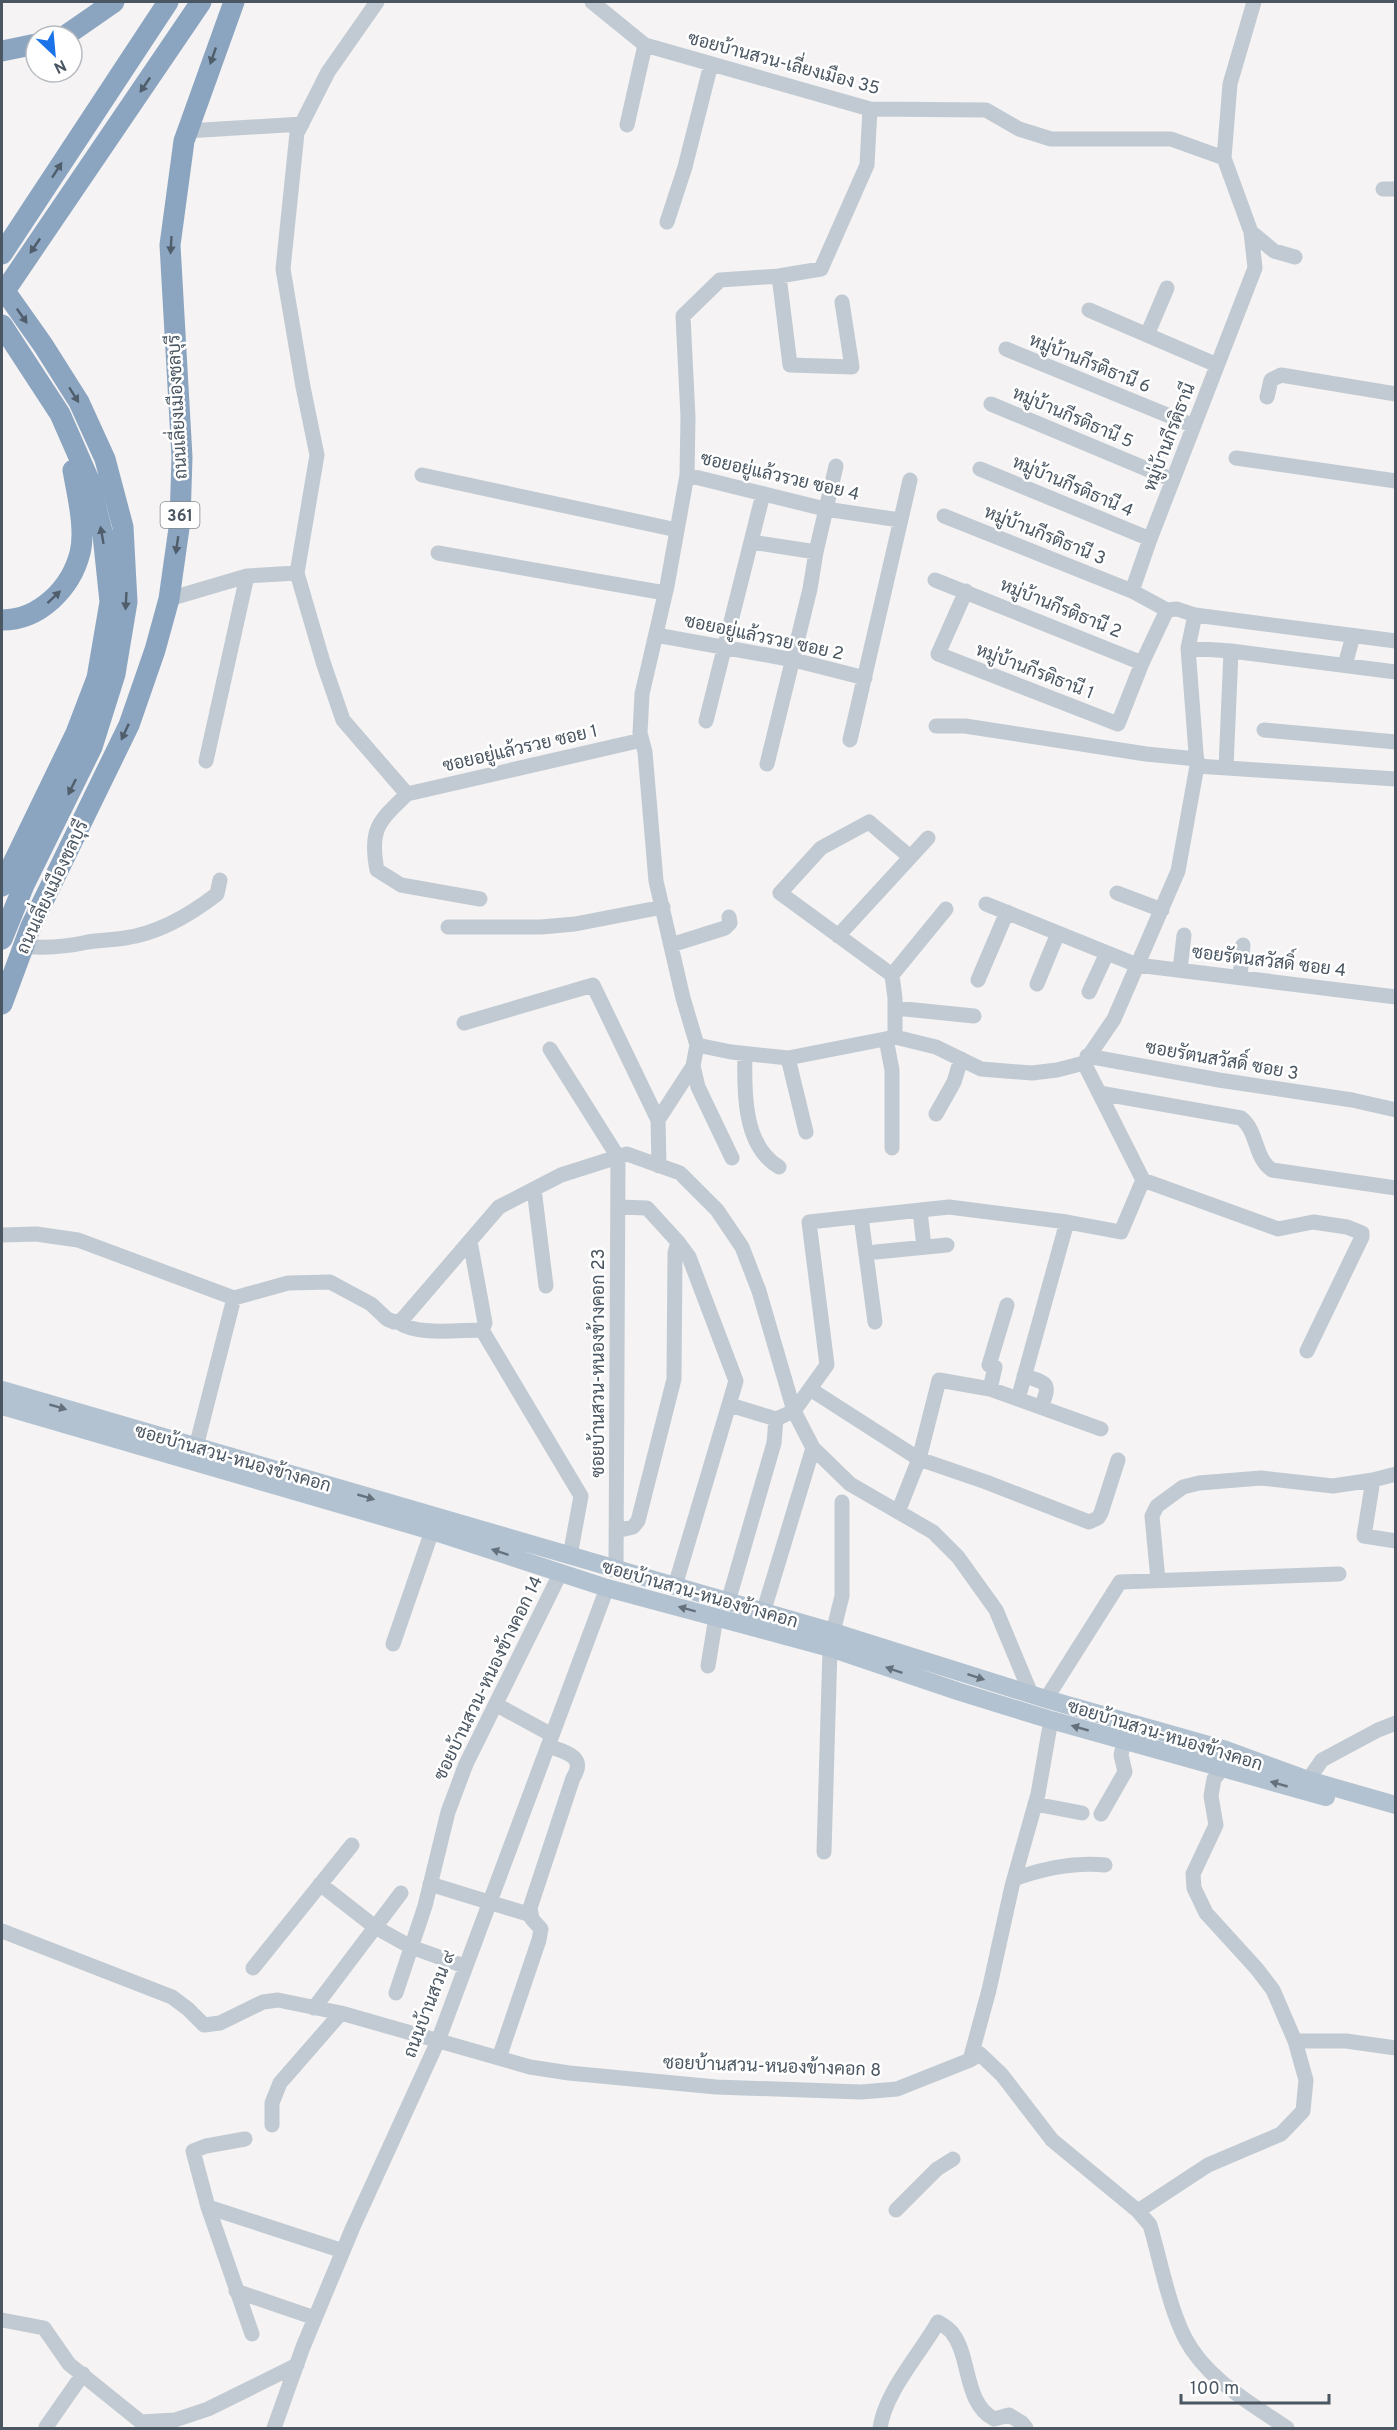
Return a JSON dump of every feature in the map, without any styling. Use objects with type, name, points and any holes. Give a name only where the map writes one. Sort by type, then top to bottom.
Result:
[{"type":"highway","points":[[2,254],[168,2]]},
{"type":"highway","points":[[2,296],[201,2]]},
{"type":"highway","name":"ถนนเลี่ยงเมืองชลบุรี","points":[[2,1004],[22,946],[129,725],[155,650],[169,599],[180,521],[182,457],[170,245],[184,141],[234,2]]},
{"type":"highway","points":[[83,24],[109,6]]},
{"type":"highway","points":[[2,51],[24,48]]},
{"type":"highway","points":[[2,286],[79,402],[105,459],[123,527],[127,602],[115,674],[92,747],[24,885],[2,939]]},
{"type":"highway","points":[[2,325],[60,414],[89,480],[103,535],[110,602],[97,678],[76,733],[2,886]]},
{"type":"highway","points":[[2,620],[11,620],[41,609],[65,587],[80,552],[81,513],[60,414]]},
{"type":"main road","name":"ซอยบ้านสวน-หนองข้างคอก","points":[[2,1390],[728,1602],[763,1613],[960,1692],[1395,1817]]},
{"type":"main road","name":"ซอยบ้านสวน-หนองข้างคอก","points":[[2,1406],[432,1531],[607,1588],[716,1617],[831,1640],[1143,1725],[1226,1750],[1308,1780],[1395,1805]]},
{"type":"main road","points":[[607,1588],[616,1569]]},
{"type":"main road","points":[[1130,1742],[1143,1725]]},
{"type":"street","points":[[377,2],[328,72],[297,133],[283,268],[317,455],[297,573],[343,720],[407,794],[380,820],[372,848],[376,870],[401,885],[480,899]]},
{"type":"street","name":"ซอยบ้านสวน-เลี่ยงเมือง 35","points":[[592,2],[645,45],[870,109],[986,110],[1019,129],[1051,139],[1171,139],[1224,158]]},
{"type":"street","points":[[1224,158],[1230,84],[1254,2]]},
{"type":"street","points":[[627,125],[645,45]]},
{"type":"street","points":[[666,222],[685,167],[711,64]]},
{"type":"street","points":[[658,1120],[693,1066],[698,1045],[683,999],[656,881],[645,752],[640,733],[642,694],[665,593],[687,475],[688,417],[683,316],[720,280],[779,276],[821,269],[867,165],[870,109]]},
{"type":"street","points":[[187,131],[302,124]]},
{"type":"street","name":"หมู่บ้านกีรติธานี","points":[[1132,591],[1255,268],[1251,232],[1224,158]]},
{"type":"street","points":[[1251,232],[1274,251],[1294,257]]},
{"type":"street","points":[[779,276],[790,365],[852,367],[842,302]]},
{"type":"street","points":[[1148,335],[1167,288]]},
{"type":"street","points":[[1089,310],[1217,365]]},
{"type":"street","name":"หมู่บ้านกีรติธานี 6","points":[[1006,349],[1194,426]]},
{"type":"street","points":[[1267,397],[1271,380],[1281,375],[1395,394]]},
{"type":"street","name":"หมู่บ้านกีรติธานี 5","points":[[991,404],[1173,480]]},
{"type":"street","points":[[1236,458],[1395,481]]},
{"type":"street","points":[[767,764],[794,660],[836,466]]},
{"type":"street","name":"หมู่บ้านกีรติธานี 4","points":[[980,468],[1150,539]]},
{"type":"street","points":[[422,475],[677,530]]},
{"type":"street","name":"ซอยอยู่แล้วรวย ซอย 4","points":[[687,475],[825,509],[900,520]]},
{"type":"street","points":[[850,740],[910,480]]},
{"type":"street","points":[[706,721],[763,494]]},
{"type":"street","name":"หมู่บ้านกีรติธานี 3","points":[[944,516],[1132,591]]},
{"type":"street","points":[[751,542],[816,552]]},
{"type":"street","points":[[438,553],[665,593]]},
{"type":"street","points":[[169,599],[247,576],[297,573]]},
{"type":"street","points":[[206,761],[247,576]]},
{"type":"street","name":"หมู่บ้านกีรติธานี 2","points":[[936,580],[1142,663]]},
{"type":"street","name":"หมู่บ้านกีรติธานี 1","points":[[966,591],[938,654],[1118,724],[1142,663]]},
{"type":"street","points":[[1132,591],[1167,610],[1178,609],[1194,620],[1395,641]]},
{"type":"street","points":[[1142,663],[1167,610]]},
{"type":"street","points":[[698,1045],[788,1058],[891,1038],[936,1047],[981,1069],[1032,1073],[1057,1070],[1085,1059],[1114,1019],[1178,871],[1197,763],[1188,648],[1194,620]]},
{"type":"street","name":"ซอยอยู่แล้วรวย ซอย 2","points":[[656,634],[794,660],[865,678]]},
{"type":"street","points":[[1344,665],[1353,636]]},
{"type":"street","points":[[1188,648],[1231,651],[1395,672]]},
{"type":"street","points":[[1226,768],[1231,651]]},
{"type":"street","points":[[936,726],[965,726],[1226,768],[1395,779]]},
{"type":"street","points":[[1264,730],[1395,742]]},
{"type":"street","name":"ซอยอยู่แล้วรวย ซอย 1","points":[[407,794],[642,740]]},
{"type":"street","points":[[892,975],[780,893],[821,848],[869,822],[910,857]]},
{"type":"street","points":[[838,936],[928,838]]},
{"type":"street","points":[[22,946],[42,949],[64,947],[127,938],[161,929],[189,914],[217,894],[220,880]]},
{"type":"street","points":[[1117,892],[1162,910]]},
{"type":"street","name":"ซอยรัตนสวัสดิ์ ซอย 4","points":[[986,904],[1137,965],[1395,997]]},
{"type":"street","points":[[448,927],[576,924],[663,907]]},
{"type":"street","points":[[892,1148],[891,1038],[895,1008],[892,975],[946,909]]},
{"type":"street","points":[[978,980],[1006,912]]},
{"type":"street","points":[[671,945],[725,928],[730,923],[729,917]]},
{"type":"street","points":[[1037,984],[1058,933]]},
{"type":"street","points":[[1180,970],[1184,935]]},
{"type":"street","points":[[1240,977],[1243,945]]},
{"type":"street","points":[[1089,993],[1107,953]]},
{"type":"street","points":[[464,1023],[592,985],[658,1120],[659,1166]]},
{"type":"street","points":[[895,1008],[974,1016]]},
{"type":"street","points":[[550,1049],[618,1157]]},
{"type":"street","points":[[745,1053],[744,1086],[753,1132],[768,1160],[779,1167]]},
{"type":"street","points":[[788,1058],[806,1132]]},
{"type":"street","points":[[936,1114],[954,1082],[961,1059]]},
{"type":"street","points":[[1085,1059],[1099,1093],[1143,1180],[1278,1229],[1313,1222],[1347,1227],[1362,1233],[1307,1351]]},
{"type":"street","name":"ซอยรัตนสวัสดิ์ ซอย 3","points":[[1085,1059],[1352,1100],[1395,1110]]},
{"type":"street","points":[[693,1066],[698,1087],[732,1158]]},
{"type":"street","points":[[1099,1093],[1241,1118],[1247,1124],[1264,1163],[1272,1170],[1395,1188]]},
{"type":"street","points":[[2,1235],[36,1234],[78,1240],[234,1298],[288,1283],[330,1282],[371,1304],[387,1319],[401,1319],[499,1208],[561,1175],[627,1154],[680,1173],[717,1209],[742,1247],[759,1291],[794,1412],[813,1448],[850,1484],[933,1532],[964,1566],[996,1610],[1038,1697],[1117,1585],[1123,1581],[1339,1574]]},
{"type":"street","name":"ซอยบ้านสวน-หนองข้างคอก 23","points":[[616,1569],[618,1157]]},
{"type":"street","points":[[730,1405],[776,1419],[794,1412],[827,1365],[809,1222],[949,1207],[1067,1222],[1121,1232],[1143,1180]]},
{"type":"street","points":[[534,1189],[546,1286]]},
{"type":"street","points":[[618,1207],[647,1208],[689,1257],[736,1381],[675,1586]]},
{"type":"street","points":[[920,1211],[924,1247]]},
{"type":"street","points":[[861,1217],[875,1322]]},
{"type":"street","points":[[1018,1399],[1067,1222]]},
{"type":"street","points":[[470,1241],[485,1323],[482,1330]]},
{"type":"street","points":[[616,1531],[633,1527],[638,1521],[674,1379],[675,1253],[678,1242]]},
{"type":"street","points":[[876,1252],[947,1245]]},
{"type":"street","points":[[195,1447],[234,1298]]},
{"type":"street","points":[[990,1389],[995,1367],[989,1365],[1007,1305]]},
{"type":"street","points":[[401,1319],[404,1327],[416,1330],[482,1330]]},
{"type":"street","points":[[482,1330],[580,1496],[570,1556]]},
{"type":"street","points":[[1024,1376],[1043,1381],[1047,1386],[1048,1392],[1041,1407]]},
{"type":"street","points":[[898,1512],[919,1459],[939,1380],[990,1389],[1101,1429]]},
{"type":"street","points":[[810,1389],[919,1459],[1089,1522],[1098,1518],[1101,1513],[1118,1460]]},
{"type":"street","points":[[728,1602],[774,1443],[776,1419]]},
{"type":"street","points":[[763,1613],[813,1448]]},
{"type":"street","points":[[1158,1580],[1152,1516],[1162,1501],[1183,1487],[1199,1483],[1261,1478],[1333,1486],[1395,1474]]},
{"type":"street","points":[[1373,1480],[1364,1536],[1395,1541]]},
{"type":"street","points":[[824,1852],[831,1640],[842,1596],[842,1502]]},
{"type":"street","points":[[393,1644],[432,1531]]},
{"type":"street","name":"ซอยบ้านสวน-หนองข้างคอก 14","points":[[396,1993],[425,1906],[447,1812],[466,1764],[561,1572]]},
{"type":"street","name":"ถนนบ้านสวน ๙","points":[[274,2428],[343,2251],[438,2040],[607,1588]]},
{"type":"street","points":[[708,1666],[716,1617]]},
{"type":"street","points":[[497,1705],[573,1756],[578,1762],[578,1771],[573,1779],[530,1908],[531,1915],[541,1929],[539,1940],[499,2058]]},
{"type":"street","points":[[970,2060],[989,1990],[1014,1879],[1035,1804],[1051,1720]]},
{"type":"street","points":[[1308,1780],[1322,1760],[1395,1723]]},
{"type":"street","points":[[1101,1814],[1125,1772],[1121,1755],[1130,1742]]},
{"type":"street","points":[[1138,2211],[1208,2165],[1281,2134],[1303,2111],[1306,2080],[1295,2041],[1273,1990],[1206,1913],[1194,1888],[1193,1874],[1216,1825],[1211,1796],[1214,1779],[1222,1769]]},
{"type":"street","points":[[1035,1804],[1082,1813]]},
{"type":"street","points":[[253,1968],[352,1845]]},
{"type":"street","points":[[1014,1879],[1037,1870],[1069,1865],[1083,1863],[1105,1865]]},
{"type":"street","points":[[320,1884],[375,1927],[411,1947],[464,1966]]},
{"type":"street","points":[[430,1884],[531,1915]]},
{"type":"street","points":[[314,2008],[401,1893]]},
{"type":"street","name":"ซอยบ้านสวน-หนองข้างคอก 8","points":[[2,1931],[172,1997],[204,2025],[220,2023],[263,2002],[278,2000],[341,2013],[530,2067],[716,2087],[861,2092],[897,2089],[970,2060]]},
{"type":"street","points":[[272,2126],[272,2103],[280,2083],[341,2013]]},
{"type":"street","points":[[1295,2041],[1346,2042],[1395,2048]]},
{"type":"street","points":[[970,2060],[980,2054],[1002,2075],[1052,2140],[1138,2211],[1150,2224],[1185,2339],[1205,2365],[1230,2388],[1287,2428]]},
{"type":"street","points":[[245,2139],[206,2146],[193,2151],[208,2207],[252,2334]]},
{"type":"street","points":[[896,2210],[937,2169],[953,2159]]},
{"type":"street","points":[[208,2207],[343,2251]]},
{"type":"street","points":[[236,2291],[315,2318]]},
{"type":"street","points":[[2,2320],[44,2328],[69,2364],[141,2422],[175,2420],[208,2409],[297,2365]]},
{"type":"street","points":[[880,2428],[881,2419],[890,2401],[938,2322],[953,2333],[975,2395],[985,2414],[994,2419],[1009,2415],[1026,2428]]},
{"type":"street","points":[[46,2427],[82,2374]]}]
